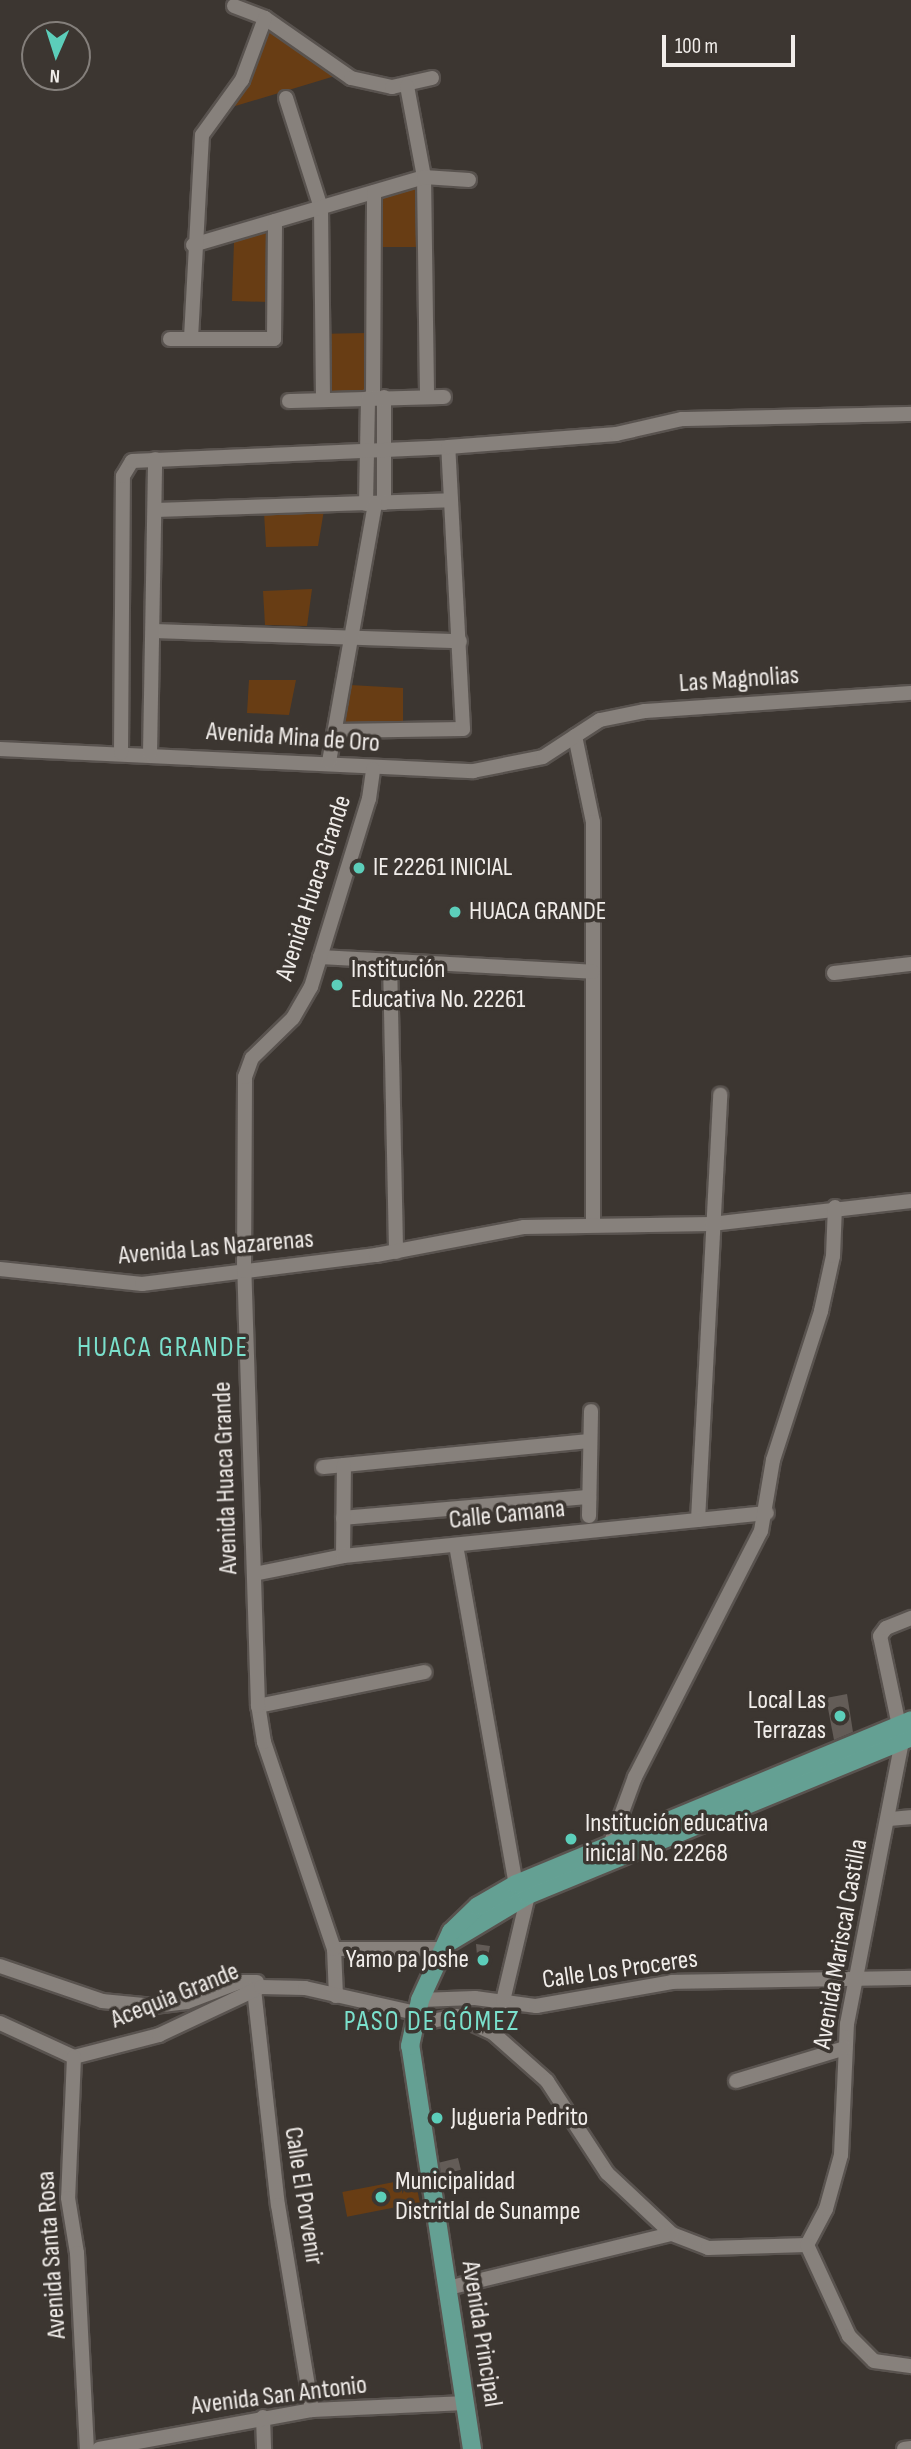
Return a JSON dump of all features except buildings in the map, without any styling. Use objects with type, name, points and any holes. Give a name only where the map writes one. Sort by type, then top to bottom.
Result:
[{"type":"main road","name":"Avenida Principal","points":[[472,2449],[413,2068],[416,2013],[446,1946],[462,1919],[522,1889],[905,1731]]},
{"type":"street","points":[[234,6],[265,18],[351,78],[407,86],[432,78]]},
{"type":"street","points":[[191,338],[193,245],[202,135],[242,80],[265,18]]},
{"type":"street","points":[[407,86],[424,177],[427,396]]},
{"type":"street","points":[[286,98],[321,208],[323,399]]},
{"type":"street","points":[[193,245],[424,177],[470,180]]},
{"type":"street","points":[[329,762],[382,451],[375,397],[374,192]]},
{"type":"street","points":[[170,338],[274,339],[275,221]]},
{"type":"street","points":[[375,397],[366,452],[375,503]]},
{"type":"street","points":[[289,401],[444,397]]},
{"type":"street","points":[[121,753],[123,471],[132,461],[448,447],[615,434],[682,419],[911,414]]},
{"type":"street","points":[[335,731],[460,733],[460,641],[448,447]]},
{"type":"street","points":[[150,754],[155,459]]},
{"type":"street","points":[[155,510],[451,500]]},
{"type":"street","points":[[153,631],[460,641]]},
{"type":"street","name":"Las Magnolias","points":[[575,736],[600,720],[645,711],[911,693]]},
{"type":"street","points":[[575,736],[593,822],[593,1224]]},
{"type":"street","name":"Avenida Mina de Oro","points":[[0,749],[329,762],[373,769],[510,768],[543,757],[575,736]]},
{"type":"street","name":"Avenida Huaca Grande","points":[[335,1996],[334,1949],[264,1742],[258,1706],[244,1271],[244,1077],[253,1058],[293,1018],[320,957],[369,799],[373,769]]},
{"type":"street","points":[[320,957],[593,972]]},
{"type":"street","points":[[390,962],[396,1252]]},
{"type":"street","points":[[834,973],[911,964]]},
{"type":"street","points":[[698,1520],[720,1094]]},
{"type":"street","name":"Avenida Las Nazarenas","points":[[0,1269],[125,1284],[396,1252],[524,1227],[712,1224],[911,1201]]},
{"type":"street","points":[[607,1854],[635,1777],[767,1513],[773,1460],[833,1256],[835,1208]]},
{"type":"street","points":[[589,1516],[591,1411]]},
{"type":"street","points":[[323,1467],[590,1441]]},
{"type":"street","points":[[343,1556],[344,1465]]},
{"type":"street","points":[[343,1518],[589,1497]]},
{"type":"street","name":"Calle Camana","points":[[254,1574],[343,1556],[767,1513]]},
{"type":"street","points":[[456,1545],[522,1889],[503,2001]]},
{"type":"street","name":"Avenida Mariscal Castilla","points":[[807,2245],[826,2209],[841,2155],[845,2048],[905,1731],[880,1636],[886,1628],[911,1618]]},
{"type":"street","points":[[258,1706],[425,1672]]},
{"type":"street","points":[[890,1819],[911,1817]]},
{"type":"street","points":[[334,1949],[446,1946]]},
{"type":"street","points":[[0,1966],[124,2004],[187,2002],[251,1980],[257,1988]]},
{"type":"street","name":"Calle Los Proceres","points":[[416,2013],[503,2001],[536,2006],[672,1982],[911,1978]]},
{"type":"street","name":"Acequia Grande","points":[[74,2057],[159,2035],[257,1988],[305,1988],[416,2013]]},
{"type":"street","name":"Calle El Porvenir","points":[[257,1988],[278,2204],[312,2410]]},
{"type":"street","points":[[416,2013],[456,2016],[494,2033],[563,2101],[607,2173],[673,2234],[708,2248],[807,2245],[849,2336],[874,2361],[911,2366]]},
{"type":"street","points":[[0,2023],[74,2057]]},
{"type":"street","points":[[736,2081],[845,2048]]},
{"type":"street","name":"Avenida Santa Rosa","points":[[74,2057],[68,2198],[77,2253],[87,2449]]},
{"type":"street","points":[[447,2288],[673,2234]]},
{"type":"street","name":"Avenida San Antonio","points":[[99,2449],[262,2417],[312,2410],[466,2403]]},
{"type":"street","points":[[262,2417],[264,2449]]},
{"type":"street","points":[[904,2449],[911,2448]]},
{"type":"shaded area","points":[[267,23],[335,76],[232,107]]},
{"type":"shaded area","points":[[417,183],[418,247],[383,247],[381,194]]},
{"type":"shaded area","points":[[269,232],[268,302],[232,301],[234,242]]},
{"type":"shaded area","points":[[367,333],[368,392],[329,393],[328,334]]},
{"type":"shaded area","points":[[324,510],[318,546],[266,547],[264,512]]},
{"type":"shaded area","points":[[312,589],[307,626],[265,625],[263,591]]},
{"type":"shaded area","points":[[249,680],[296,680],[289,715],[247,713]]},
{"type":"shaded area","points":[[350,685],[403,688],[403,726],[342,726]]},
{"type":"shaded area","name":"Municipalidad Distritlal de Sunampe","points":[[415,2178],[420,2203],[347,2217],[342,2192]]},
{"type":"place","name":"IE 22261 INICIAL","points":[[359,868]]},
{"type":"place","name":"HUACA GRANDE","points":[[455,912]]},
{"type":"place","name":"Institución Educativa No. 22261","points":[[337,985]]},
{"type":"place","name":"Local Las Terrazas","points":[[840,1716]]},
{"type":"place","name":"Institución educativa inicial No. 22268","points":[[571,1839]]},
{"type":"place","name":"Yamo pa Joshe","points":[[483,1960]]},
{"type":"place","name":"Jugueria Pedrito","points":[[437,2118]]},
{"type":"place","name":"Municipalidad Distritlal de Sunampe","points":[[381,2197]]},
{"type":"district","name":"HUACA GRANDE","points":[[163,1348]]},
{"type":"district","name":"PASO DE GÓMEZ","points":[[432,2022]]}]
